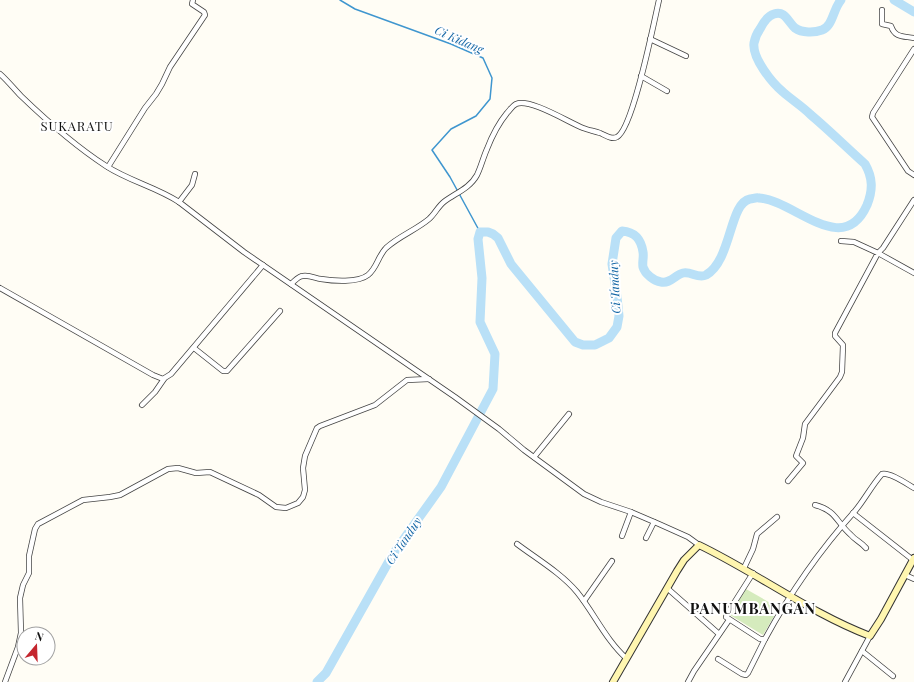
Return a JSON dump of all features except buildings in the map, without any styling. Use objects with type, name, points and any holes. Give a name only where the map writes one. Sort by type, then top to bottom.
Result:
[{"type":"main road","points":[[613,682],[684,560],[699,545],[709,548],[790,595],[870,636],[881,619],[913,559]]},
{"type":"street","points":[[108,167],[145,108],[156,94],[170,67],[205,15],[204,12],[192,4],[192,0]]},
{"type":"street","points":[[291,284],[305,275],[320,279],[348,281],[366,276],[374,269],[385,249],[430,218],[440,205],[468,186],[477,175],[487,148],[499,124],[516,104],[523,102],[584,128],[613,138],[621,134],[626,125],[641,76],[659,0]]},
{"type":"street","points":[[882,10],[882,24],[891,26],[893,32],[898,35],[914,38]]},
{"type":"street","points":[[650,39],[686,56]]},
{"type":"street","points":[[914,50],[873,113],[872,117],[908,171],[914,175]]},
{"type":"street","points":[[0,74],[57,129],[82,149],[108,167],[130,179],[163,192],[179,202],[244,252],[455,397],[499,429],[534,458],[592,498],[654,522],[688,537],[699,545]]},
{"type":"street","points":[[641,76],[667,91]]},
{"type":"street","points":[[179,202],[192,185],[195,174]]},
{"type":"street","points":[[788,481],[803,464],[796,456],[804,438],[805,424],[840,377],[842,372],[843,345],[835,336],[835,333],[878,253],[883,248],[914,200]]},
{"type":"street","points":[[842,241],[854,242],[914,272]]},
{"type":"street","points":[[142,405],[155,392],[164,379],[169,377],[263,265]]},
{"type":"street","points":[[0,288],[153,375],[164,379]]},
{"type":"street","points":[[194,348],[223,371],[227,371],[280,310]]},
{"type":"street","points":[[5,682],[18,647],[21,633],[20,598],[23,585],[29,573],[29,556],[35,529],[38,524],[83,500],[110,497],[120,494],[168,469],[175,468],[196,473],[210,472],[259,495],[276,507],[286,508],[298,503],[303,497],[305,490],[305,456],[317,428],[375,405],[405,381],[429,379]]},
{"type":"street","points":[[534,458],[569,414]]},
{"type":"street","points":[[718,658],[742,674],[747,675],[790,595],[881,475],[884,473],[893,476],[914,488]]},
{"type":"street","points":[[815,504],[832,512],[850,534],[866,548]]},
{"type":"street","points":[[622,536],[631,512]]},
{"type":"street","points":[[853,512],[913,559]]},
{"type":"street","points":[[744,568],[754,548],[757,534],[777,517]]},
{"type":"street","points":[[646,538],[654,522]]},
{"type":"street","points":[[517,544],[561,577],[576,591],[613,643],[626,658]]},
{"type":"street","points":[[584,602],[612,561]]},
{"type":"street","points":[[753,573],[726,617],[760,639],[766,639]]},
{"type":"street","points":[[905,575],[914,579]]},
{"type":"street","points":[[667,588],[719,634]]},
{"type":"street","points":[[688,682],[729,620]]},
{"type":"street","points":[[846,682],[870,636]]},
{"type":"street","points":[[862,651],[893,676]]},
{"type":"green space","points":[[746,589],[779,608],[763,635],[730,615]]},
{"type":"waterway","name":"Ci Kidang","points":[[340,0],[355,9],[451,44],[483,58],[492,78],[490,99],[476,116],[451,129],[432,150],[450,177],[480,232]]},
{"type":"waterway","name":"Ci Tanduy","points":[[317,682],[326,673],[393,554],[441,487],[493,389],[495,354],[480,322],[482,278],[478,239],[480,232],[488,232],[498,238],[511,264],[575,342],[583,345],[595,345],[609,338],[617,327],[619,316],[612,264],[616,238],[622,231],[634,235],[641,243],[643,252],[643,267],[650,277],[661,282],[667,282],[683,273],[703,276],[714,268],[726,245],[738,210],[743,203],[750,199],[758,198],[773,201],[817,222],[832,227],[845,227],[857,220],[867,205],[871,189],[870,174],[865,164],[808,112],[779,88],[759,63],[754,49],[757,34],[769,16],[778,13],[784,15],[795,28],[801,31],[819,31],[826,28],[831,21],[841,0]]},
{"type":"waterway","name":"Ci Tanduy","points":[[894,0],[914,12]]},
{"type":"district","name":"SUKARATU","points":[[77,126]]},
{"type":"district","name":"PANUMBANGAN","points":[[753,609]]}]
